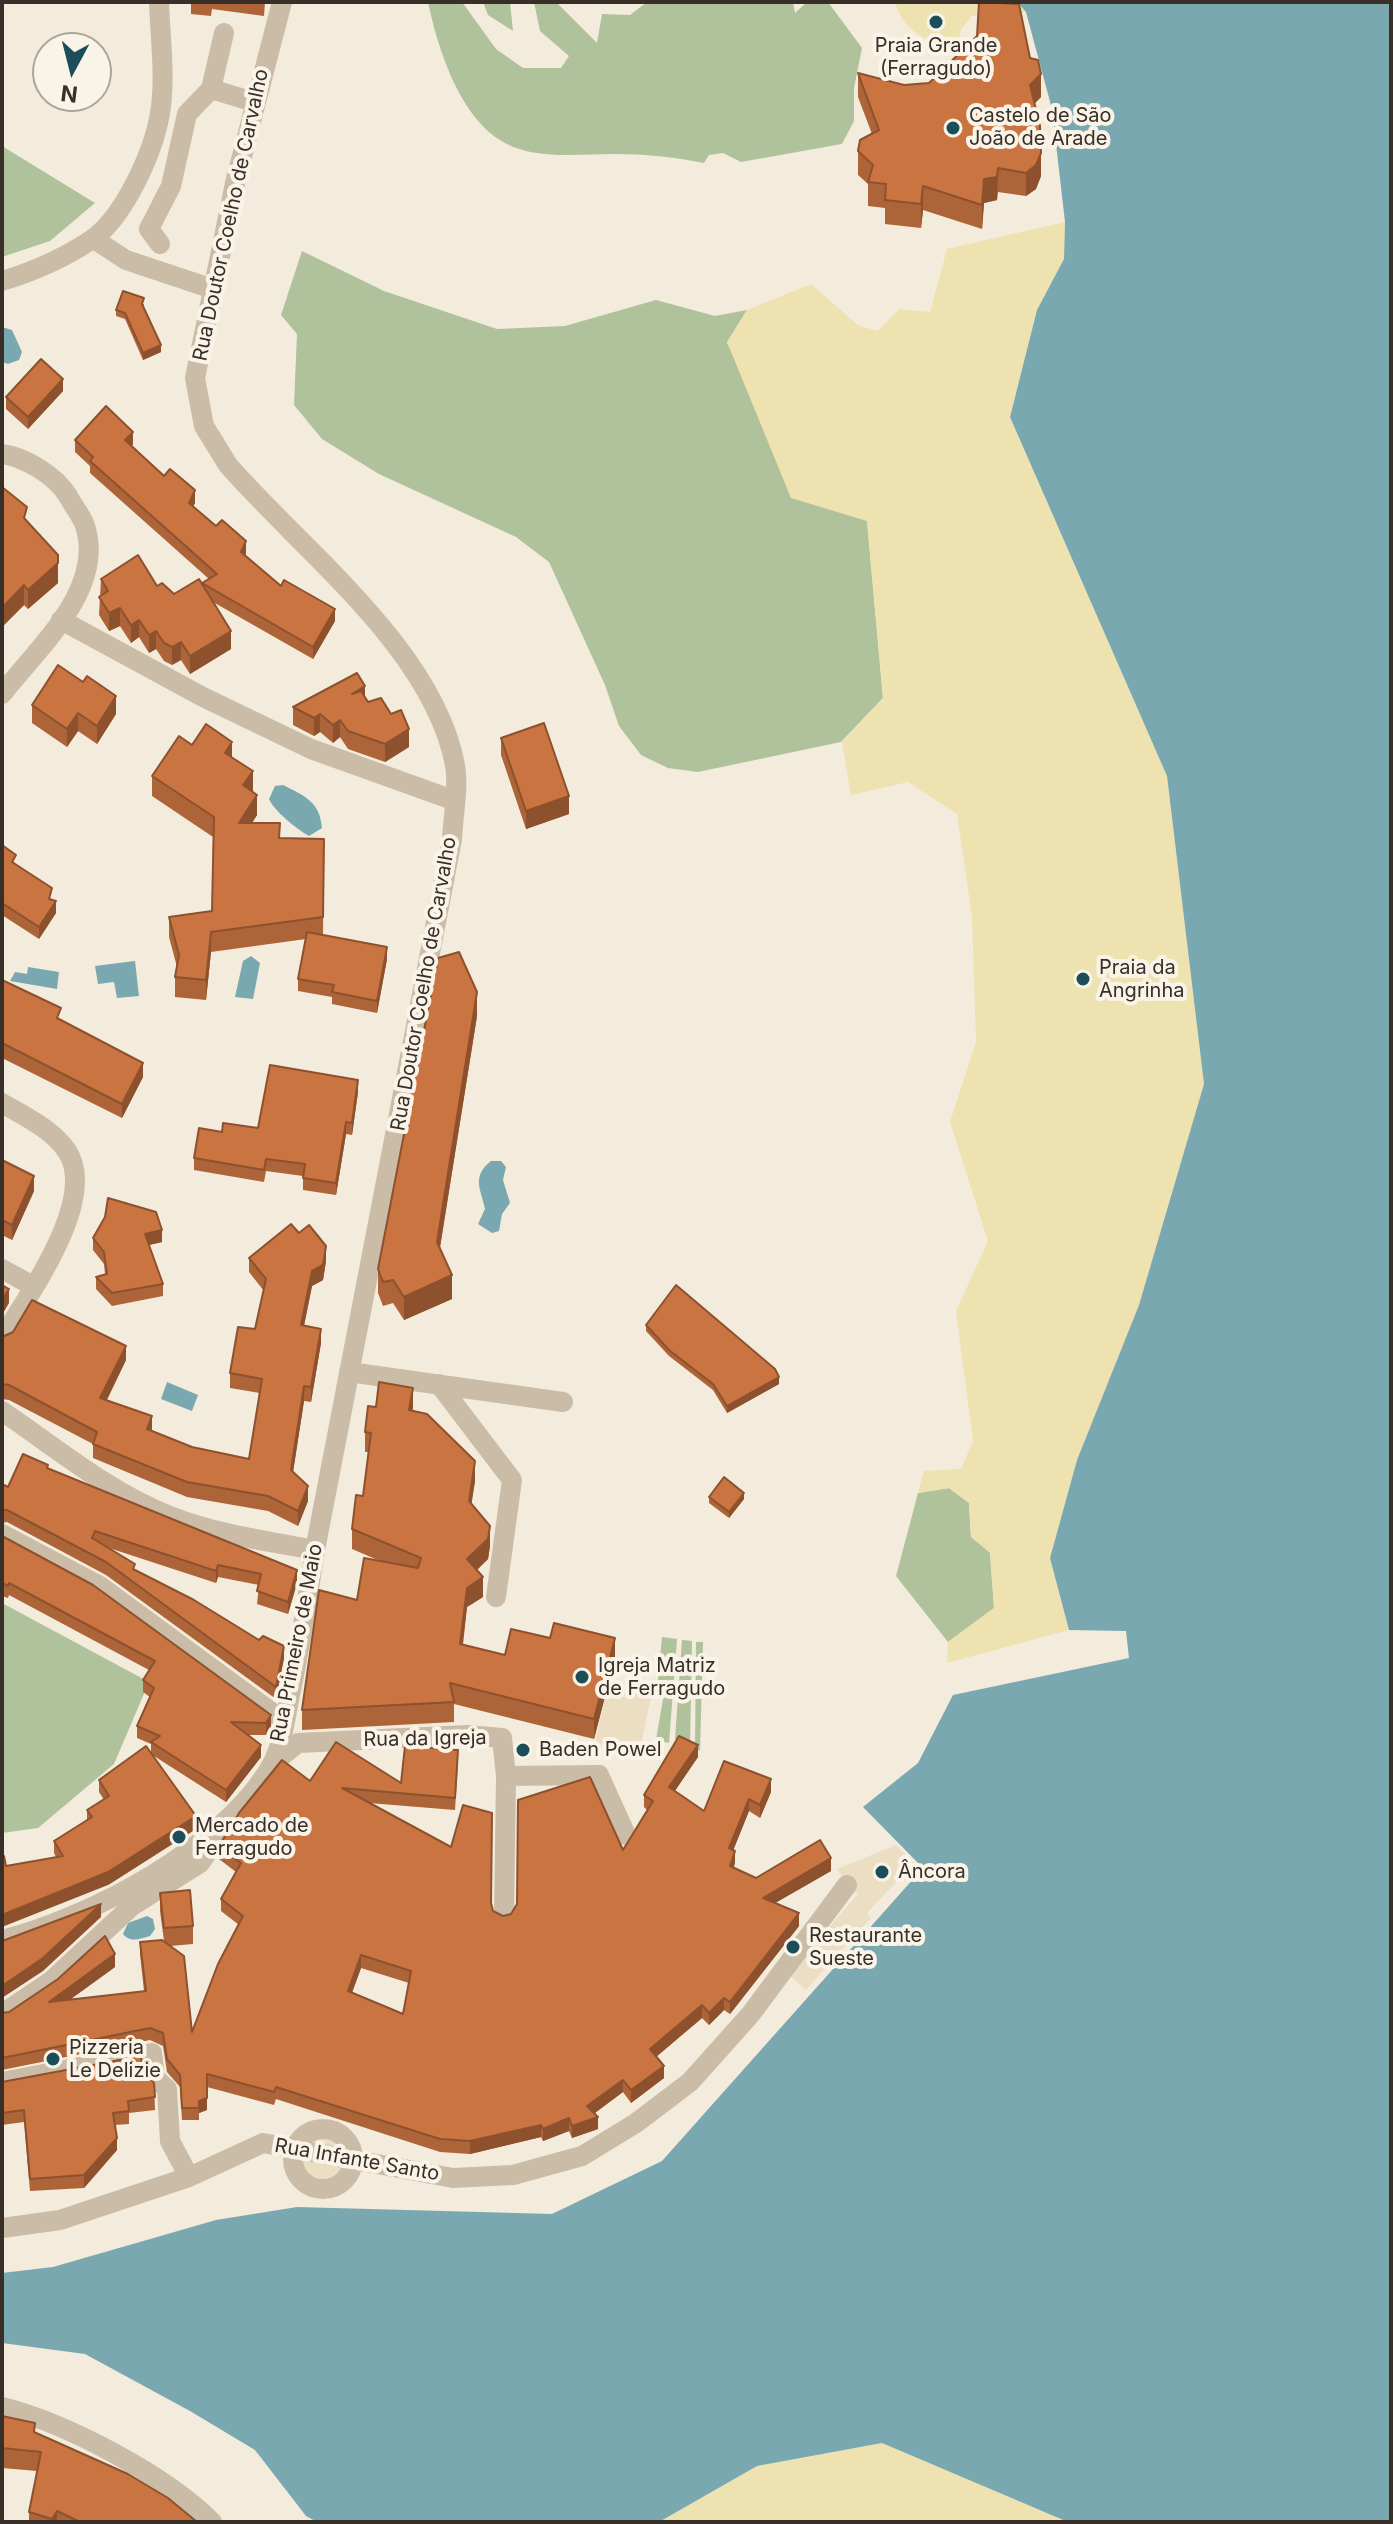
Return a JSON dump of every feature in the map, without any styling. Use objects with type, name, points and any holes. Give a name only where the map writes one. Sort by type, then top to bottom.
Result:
[{"type":"street","points":[[2,281],[30,273],[94,239],[124,202],[153,145],[161,110],[159,2]]},
{"type":"street","name":"Rua Doutor Coelho de Carvalho","points":[[282,2],[254,102],[195,378],[204,426],[228,465],[416,669],[441,720],[456,767],[452,839],[384,1204],[354,1340]]},
{"type":"street","points":[[160,244],[149,229],[171,186],[187,114],[211,89],[224,33]]},
{"type":"street","points":[[211,89],[254,102]]},
{"type":"street","points":[[94,239],[126,260],[213,289]]},
{"type":"street","points":[[2,454],[17,456],[61,485],[84,524],[88,563],[75,600],[2,694]]},
{"type":"street","points":[[61,620],[203,697],[311,749],[453,800]]},
{"type":"street","points":[[2,1103],[46,1129],[68,1153],[74,1183],[70,1214],[2,1339]]},
{"type":"street","points":[[2,1269],[33,1286]]},
{"type":"street","name":"Rua Primeiro de Maio","points":[[2,1940],[36,1931],[114,1898],[184,1853],[237,1810],[273,1763],[285,1722],[354,1340]]},
{"type":"street","points":[[349,1372],[563,1402]]},
{"type":"street","points":[[439,1384],[512,1480],[496,1597]]},
{"type":"street","points":[[2,1411],[119,1488],[167,1515],[213,1531],[315,1550]]},
{"type":"street","points":[[2,1534],[100,1586],[285,1722]]},
{"type":"street","name":"Rua da Igreja","points":[[273,1763],[298,1743],[467,1735],[502,1738],[506,1776]]},
{"type":"street","points":[[504,1916],[506,1776],[599,1775],[626,1835]]},
{"type":"street","points":[[2,2014],[51,1981],[132,1906],[200,1863],[237,1810]]},
{"type":"street","name":"Rua Infante Santo","points":[[2,2228],[60,2220],[189,2177],[263,2143],[453,2178],[513,2175],[582,2156],[636,2123],[690,2082],[750,2015],[847,1885]]},
{"type":"street","points":[[2,2082],[152,2053],[155,2078],[167,2089],[170,2141],[189,2177]]},
{"type":"street","points":[[295,2147],[295,2169],[315,2188],[334,2187],[342,2183],[348,2176],[353,2158]]},
{"type":"street","points":[[2,2407],[43,2417],[112,2452],[212,2522]]},
{"type":"green space","points":[[428,2],[462,2],[496,49],[523,68],[561,68],[569,56],[540,31],[534,2],[556,2],[597,43],[602,14],[630,15],[647,2],[793,2],[795,13],[807,2],[828,2],[862,48],[854,88],[854,121],[842,144],[741,162],[723,153],[709,155],[704,163],[637,155],[530,152],[505,143],[489,132],[463,100],[445,61]]},
{"type":"green space","points":[[483,2],[510,2],[513,31],[488,15]]},
{"type":"green space","points":[[2,146],[95,203],[50,241],[2,257]]},
{"type":"green space","points":[[302,251],[384,291],[497,329],[565,326],[656,300],[715,316],[747,310],[727,343],[867,521],[883,698],[841,742],[698,772],[668,768],[641,755],[619,726],[605,685],[549,562],[516,537],[379,474],[322,439],[294,405],[297,334],[281,315]]},
{"type":"green space","points":[[949,1488],[969,1503],[971,1537],[990,1552],[994,1608],[948,1642],[896,1576],[918,1493]]},
{"type":"green space","points":[[2,1603],[149,1682],[114,1764],[38,1828],[2,1833]]},
{"type":"green space","points":[[662,1637],[677,1639],[669,1743],[656,1740],[664,1693],[657,1691]]},
{"type":"green space","points":[[682,1640],[692,1641],[690,1746],[675,1739]]},
{"type":"green space","points":[[696,1642],[703,1642],[700,1751],[695,1748]]},
{"type":"sand","name":"Praia Grande (Ferragudo)","points":[[895,2],[1017,2],[1026,12],[972,16],[962,28],[955,50],[918,34],[903,20]]},
{"type":"sand","name":"Praia da Angrinha","points":[[1065,222],[1064,260],[1037,310],[1010,417],[1167,776],[1204,1084],[1139,1305],[1077,1460],[1050,1558],[1069,1630],[947,1663],[948,1642],[994,1608],[990,1553],[971,1537],[969,1503],[949,1488],[918,1493],[924,1471],[961,1469],[973,1441],[956,1311],[988,1241],[950,1122],[976,1042],[972,916],[957,814],[908,782],[851,795],[842,742],[883,698],[867,521],[791,498],[727,342],[747,310],[811,284],[859,326],[878,331],[899,309],[930,312],[947,249]]},
{"type":"sand","points":[[882,2443],[1068,2522],[659,2522],[757,2466]]},
{"type":"shaded area","points":[[608,1685],[651,1697],[639,1754],[594,1748]]},
{"type":"shaded area","points":[[896,1845],[918,1868],[906,1881],[901,1877],[867,1913],[871,1918],[806,1990],[789,1974],[858,1894],[847,1885],[837,1869]]},
{"type":"shaded area","points":[[323,2129],[344,2138],[353,2159],[344,2180],[323,2189],[302,2180],[293,2159],[302,2138]]},
{"type":"water","points":[[1017,2],[1391,2],[1391,2522],[1068,2522],[882,2443],[757,2466],[659,2522],[317,2522],[306,2516],[255,2450],[190,2411],[85,2354],[2,2343],[2,2273],[53,2267],[216,2220],[297,2207],[552,2214],[662,2161],[923,1868],[863,1807],[918,1763],[953,1695],[1129,1658],[1126,1631],[1069,1630],[1050,1558],[1077,1460],[1139,1305],[1204,1084],[1167,776],[1010,417],[1037,310],[1064,259],[1065,222],[1052,109],[1026,12]]},
{"type":"water","points":[[2,327],[12,330],[22,352],[19,360],[8,364],[2,362]]},
{"type":"water","points":[[283,785],[315,806],[322,828],[309,836],[276,809],[269,799],[275,786]]},
{"type":"water","points":[[251,956],[260,963],[253,999],[235,997],[243,961]]},
{"type":"water","points":[[135,961],[139,996],[117,998],[114,982],[98,984],[95,966]]},
{"type":"water","points":[[28,967],[59,972],[57,989],[10,981],[15,972],[27,974]]},
{"type":"water","points":[[491,1161],[501,1161],[506,1167],[503,1180],[510,1203],[502,1214],[499,1231],[492,1233],[478,1224],[485,1209],[479,1178]]},
{"type":"water","points":[[167,1382],[198,1395],[192,1411],[161,1399]]},
{"type":"water","points":[[147,1916],[153,1919],[155,1929],[150,1936],[132,1939],[123,1934],[128,1923]]},
{"type":"building","name":"Castelo de São João de Arade","points":[[979,2],[1019,4],[1030,58],[1038,60],[1041,74],[1030,85],[1040,126],[1041,153],[1036,165],[1026,173],[998,168],[997,177],[984,179],[982,205],[923,186],[921,204],[885,200],[886,184],[868,182],[873,165],[858,151],[860,140],[879,130],[858,73],[904,85],[929,83],[977,36]]},
{"type":"building","points":[[123,291],[144,298],[142,304],[161,345],[143,353],[125,313],[116,310]]},
{"type":"building","points":[[41,359],[63,379],[28,417],[6,397]]},
{"type":"building","points":[[106,406],[133,432],[125,440],[164,476],[170,469],[195,490],[189,503],[216,526],[222,520],[246,541],[241,552],[281,586],[284,580],[335,609],[313,647],[202,583],[217,574],[90,461],[93,457],[75,440]]},
{"type":"building","points":[[2,487],[27,507],[24,518],[58,555],[58,563],[28,590],[24,585],[2,608]]},
{"type":"building","points":[[138,555],[157,586],[162,583],[174,594],[199,579],[231,631],[190,656],[181,642],[172,647],[164,643],[156,631],[149,635],[139,620],[131,625],[120,608],[109,613],[99,597],[108,591],[101,579]]},
{"type":"building","points":[[58,665],[83,682],[87,676],[116,696],[97,726],[78,713],[67,729],[32,705]]},
{"type":"building","points":[[357,673],[365,686],[352,694],[361,691],[368,702],[381,698],[391,714],[401,710],[409,729],[385,744],[348,731],[340,720],[333,725],[320,714],[314,718],[293,707]]},
{"type":"building","points":[[544,723],[569,796],[526,811],[501,738]]},
{"type":"building","points":[[206,724],[232,742],[225,753],[253,771],[243,785],[257,795],[239,823],[280,823],[279,838],[324,839],[323,917],[211,932],[206,980],[175,977],[179,955],[169,917],[212,911],[214,817],[152,776],[179,736],[192,745]]},
{"type":"building","points":[[2,845],[16,855],[12,862],[52,888],[49,899],[56,901],[39,927],[2,903]]},
{"type":"building","points":[[307,932],[387,947],[377,1001],[332,992],[334,985],[298,979]]},
{"type":"building","points":[[459,952],[477,992],[437,1242],[452,1275],[404,1297],[393,1280],[383,1282],[378,1269],[438,958]]},
{"type":"building","points":[[2,980],[61,1008],[57,1018],[143,1063],[122,1104],[2,1043]]},
{"type":"building","points":[[270,1065],[358,1080],[352,1123],[346,1122],[336,1183],[303,1178],[305,1164],[266,1159],[264,1170],[194,1158],[199,1128],[222,1132],[223,1123],[258,1128]]},
{"type":"building","points":[[2,1160],[34,1176],[12,1225],[2,1220]]},
{"type":"building","points":[[108,1198],[156,1212],[162,1230],[145,1234],[163,1284],[112,1293],[96,1277],[107,1274],[104,1252],[93,1238],[105,1217]]},
{"type":"building","points":[[291,1224],[299,1233],[309,1225],[326,1246],[323,1265],[312,1271],[301,1325],[321,1329],[311,1387],[304,1386],[291,1470],[308,1486],[298,1511],[268,1496],[187,1482],[93,1444],[97,1432],[2,1384],[2,1337],[13,1332],[32,1300],[126,1346],[100,1398],[152,1416],[147,1429],[192,1447],[249,1459],[262,1379],[230,1373],[238,1327],[255,1329],[266,1279],[249,1258]]},
{"type":"building","points":[[2,1285],[9,1289],[2,1300]]},
{"type":"building","points":[[676,1285],[775,1369],[779,1377],[727,1406],[713,1384],[669,1350],[646,1325]]},
{"type":"building","points":[[379,1382],[413,1388],[409,1410],[427,1414],[475,1461],[469,1501],[490,1526],[488,1539],[467,1559],[483,1577],[467,1588],[460,1644],[505,1655],[511,1629],[550,1638],[554,1623],[615,1638],[594,1719],[450,1683],[454,1702],[302,1710],[319,1590],[357,1600],[364,1558],[418,1568],[421,1558],[352,1529],[356,1495],[363,1496],[371,1433],[365,1432],[368,1406],[376,1407]]},
{"type":"building","points":[[23,1454],[48,1465],[47,1468],[297,1570],[288,1602],[257,1591],[261,1574],[218,1565],[216,1571],[95,1531],[92,1538],[135,1564],[133,1569],[194,1600],[259,1640],[263,1636],[284,1646],[276,1687],[106,1562],[2,1510],[2,1484],[8,1487]]},
{"type":"building","points":[[724,1477],[744,1493],[729,1512],[709,1497]]},
{"type":"building","points":[[2,1536],[93,1585],[271,1715],[266,1723],[231,1722],[261,1745],[226,1790],[151,1742],[160,1736],[137,1726],[154,1688],[143,1680],[155,1661],[9,1583],[8,1586],[2,1583]]},
{"type":"building","points":[[679,1736],[698,1745],[669,1787],[704,1811],[724,1761],[771,1779],[760,1805],[749,1799],[729,1848],[735,1851],[730,1866],[756,1878],[820,1840],[831,1858],[763,1898],[799,1913],[730,2002],[724,1998],[709,2013],[702,2005],[650,2049],[664,2066],[631,2090],[623,2080],[587,2106],[598,2117],[572,2126],[569,2118],[543,2129],[541,2125],[470,2141],[440,2139],[276,2087],[274,2092],[207,2074],[207,2098],[199,2101],[199,2108],[182,2108],[180,2075],[167,2059],[163,2033],[150,2028],[2,2058],[2,2013],[9,2012],[58,1979],[105,1936],[115,1954],[49,2002],[146,1991],[140,1942],[162,1940],[184,1956],[192,2032],[218,1964],[243,1916],[221,1899],[241,1863],[219,1846],[239,1813],[282,1760],[310,1781],[336,1742],[401,1783],[405,1746],[458,1750],[455,1798],[342,1788],[451,1847],[463,1805],[492,1813],[491,1903],[493,1911],[503,1916],[511,1914],[517,1904],[518,1800],[590,1777],[623,1850],[653,1801],[644,1795]],"holes":[[[361,1955],[411,1971],[403,2014],[348,1991]]]},
{"type":"building","points":[[146,1746],[196,1816],[108,1872],[2,1915],[2,1856],[6,1866],[63,1856],[54,1841],[92,1817],[87,1810],[109,1796],[99,1780]]},
{"type":"building","points":[[190,1890],[193,1926],[164,1928],[160,1893]]},
{"type":"building","points":[[101,1904],[43,1958],[2,1986],[2,1940]]},
{"type":"building","points":[[141,2056],[142,2068],[154,2083],[155,2097],[128,2101],[129,2111],[113,2113],[117,2138],[84,2175],[30,2179],[24,2110],[2,2113],[2,2082]]},
{"type":"building","points":[[2,2416],[35,2423],[34,2432],[128,2474],[168,2498],[197,2522],[80,2522],[57,2511],[52,2519],[29,2512],[41,2452],[2,2448]]},
{"type":"place","name":"Praia Grande (Ferragudo)","points":[[936,22]]},
{"type":"place","name":"Castelo de São João de Arade","points":[[953,128]]},
{"type":"place","name":"Praia da Angrinha","points":[[1083,979]]},
{"type":"place","name":"Igreja Matriz de Ferragudo","points":[[582,1677]]},
{"type":"place","name":"Baden Powel","points":[[523,1750]]},
{"type":"place","name":"Mercado de Ferragudo","points":[[179,1837]]},
{"type":"place","name":"Âncora","points":[[882,1872]]},
{"type":"place","name":"Restaurante Sueste","points":[[793,1947]]},
{"type":"place","name":"Pizzeria Le Delizie","points":[[53,2059]]}]
